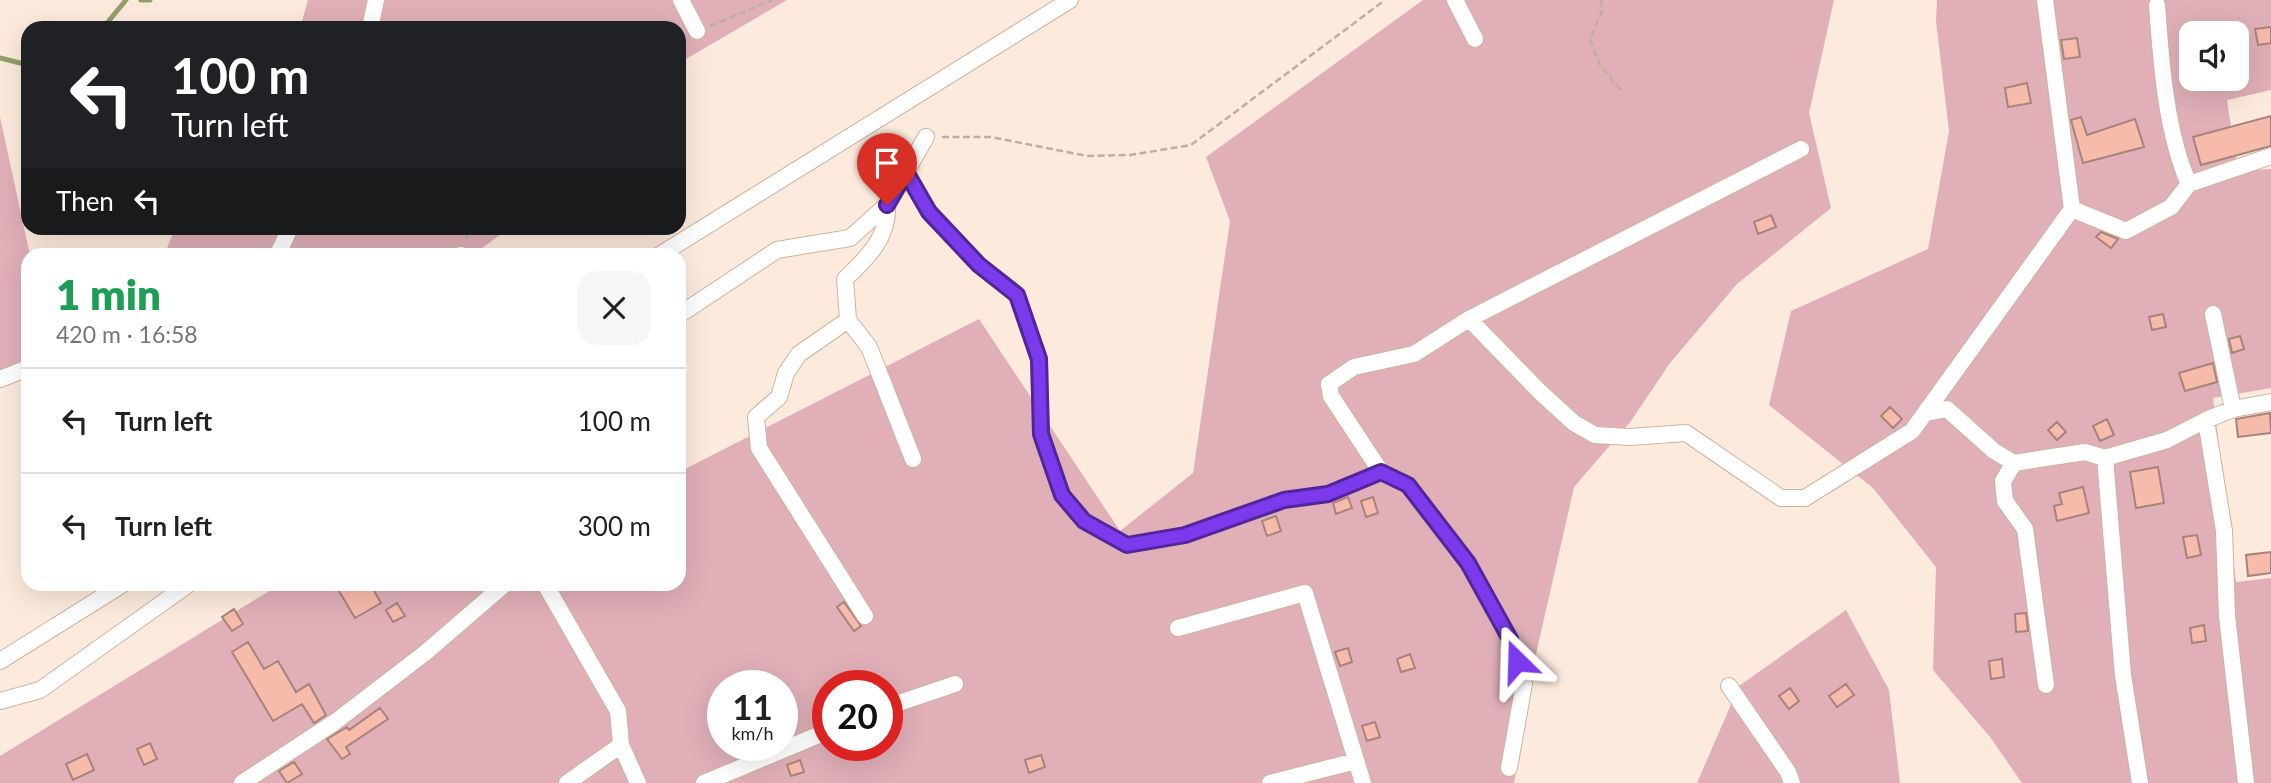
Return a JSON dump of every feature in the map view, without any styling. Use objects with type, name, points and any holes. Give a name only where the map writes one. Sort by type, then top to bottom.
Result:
[{"type":"street","points":[[372,21],[376,0]]},
{"type":"street","points":[[681,0],[697,31]]},
{"type":"street","points":[[671,248],[1070,0]]},
{"type":"street","points":[[1455,0],[1475,40]]},
{"type":"street","points":[[1469,319],[1574,423],[1595,435],[1630,437],[1686,433],[1781,498],[1805,498],[1834,482],[1912,431],[1967,350],[2072,209],[2045,0]]},
{"type":"street","points":[[2157,5],[2161,52],[2179,162],[2189,184]]},
{"type":"street","points":[[686,310],[777,250],[850,238],[887,205],[926,137]]},
{"type":"street","points":[[1509,768],[1524,684],[1510,639],[1468,563],[1408,485],[1381,472],[1331,396],[1329,384],[1354,367],[1414,354],[1469,319],[1801,149]]},
{"type":"street","points":[[2072,209],[2126,231],[2171,207],[2189,184],[2271,156]]},
{"type":"street","points":[[906,172],[929,212],[979,265],[1017,295],[1039,359],[1041,434],[1062,495],[1084,521],[1127,545],[1185,535],[1284,500],[1328,494],[1381,472]]},
{"type":"street","points":[[887,205],[888,223],[872,253],[845,279],[848,320],[869,347],[913,458]]},
{"type":"street","points":[[2213,314],[2233,409]]},
{"type":"street","points":[[848,320],[799,354],[786,373],[779,397],[756,417],[759,448],[865,616]]},
{"type":"street","points":[[0,379],[21,371]]},
{"type":"street","points":[[1926,414],[1947,409],[1994,451],[2014,463],[2085,452],[2105,458],[2167,440],[2233,409],[2271,402]]},
{"type":"street","points":[[2206,420],[2224,531],[2227,616],[2246,783]]},
{"type":"street","points":[[2105,458],[2122,663],[2140,783]]},
{"type":"street","points":[[2014,463],[2003,481],[2005,500],[2025,529],[2046,685]]},
{"type":"street","points":[[0,661],[112,591]]},
{"type":"street","points":[[0,701],[40,690],[179,591]]},
{"type":"street","points":[[242,783],[335,722],[425,653],[497,591]]},
{"type":"street","points":[[549,591],[618,710],[621,745],[638,783]]},
{"type":"street","points":[[1178,628],[1305,593],[1363,783]]},
{"type":"street","points":[[903,702],[955,684]]},
{"type":"street","points":[[1729,686],[1788,772],[1792,783]]},
{"type":"street","points":[[704,783],[812,738]]},
{"type":"street","points":[[566,783],[621,745]]},
{"type":"street","points":[[1270,783],[1356,761]]},
{"type":"path","points":[[697,31],[772,0]]},
{"type":"path","points":[[926,137],[991,137],[1087,156],[1130,155],[1191,145],[1385,0]]},
{"type":"path","points":[[1601,0],[1602,11],[1590,40],[1600,65],[1621,90]]},
{"type":"shaded area","points":[[308,0],[787,0],[686,59],[686,21],[302,21]]},
{"type":"shaded area","points":[[1423,0],[1834,0],[1809,113],[1831,208],[1737,284],[1670,363],[1631,421],[1574,487],[1534,663],[1514,783],[0,783],[0,756],[269,591],[686,591],[686,468],[979,319],[1120,531],[1193,473],[1230,221],[1206,157]]},
{"type":"shaded area","points":[[1937,0],[2271,0],[2271,90],[2227,100],[2238,171],[2271,169],[2271,388],[2213,398],[2236,582],[2271,578],[2271,783],[2022,783],[1990,737],[1933,670],[1936,567],[1873,488],[1769,405],[1791,311],[1928,249],[1949,131],[1936,21]]},
{"type":"shaded area","points":[[0,117],[21,214],[21,235],[26,235],[28,248],[21,248],[21,364],[0,371]]},
{"type":"shaded area","points":[[172,235],[500,235],[482,248],[167,248]]},
{"type":"shaded area","points":[[1846,610],[1889,690],[1900,783],[1697,783],[1739,686]]},
{"type":"building","points":[[2271,27],[2271,43],[2258,45],[2255,29]]},
{"type":"building","points":[[2077,38],[2080,57],[2064,59],[2061,40]]},
{"type":"building","points":[[2027,83],[2031,103],[2008,107],[2005,88]]},
{"type":"building","points":[[2271,116],[2271,146],[2201,165],[2193,137]]},
{"type":"building","points":[[2081,117],[2087,135],[2135,119],[2144,147],[2083,163],[2071,120]]},
{"type":"building","points":[[1771,215],[1776,227],[1758,234],[1754,222]]},
{"type":"building","points":[[2101,232],[2118,239],[2111,248],[2096,237]]},
{"type":"building","points":[[2163,314],[2166,327],[2152,330],[2149,317]]},
{"type":"building","points":[[2240,336],[2244,349],[2232,353],[2229,339]]},
{"type":"building","points":[[2213,363],[2217,382],[2185,391],[2179,373]]},
{"type":"building","points":[[1890,407],[1902,419],[1893,428],[1881,416]]},
{"type":"building","points":[[2270,413],[2271,433],[2238,437],[2236,419]]},
{"type":"building","points":[[2107,419],[2114,435],[2100,441],[2093,426]]},
{"type":"building","points":[[2057,422],[2066,432],[2057,440],[2048,430]]},
{"type":"building","points":[[2158,467],[2164,503],[2136,508],[2130,472]]},
{"type":"building","points":[[2083,487],[2089,513],[2057,521],[2054,506],[2062,504],[2059,493]]},
{"type":"building","points":[[1348,497],[1352,508],[1336,514],[1333,503]]},
{"type":"building","points":[[1373,497],[1378,513],[1366,517],[1361,501]]},
{"type":"building","points":[[1276,516],[1281,531],[1267,536],[1262,521]]},
{"type":"building","points":[[2197,535],[2201,555],[2187,558],[2183,537]]},
{"type":"building","points":[[2271,552],[2271,573],[2248,576],[2246,555]]},
{"type":"building","points":[[339,591],[374,591],[381,603],[355,618]]},
{"type":"building","points":[[844,602],[861,626],[854,631],[837,607]]},
{"type":"building","points":[[397,603],[405,616],[393,622],[386,610]]},
{"type":"building","points":[[234,609],[243,624],[232,631],[222,617]]},
{"type":"building","points":[[2026,613],[2028,631],[2016,632],[2015,614]]},
{"type":"building","points":[[2204,625],[2206,641],[2192,643],[2190,628]]},
{"type":"building","points":[[248,642],[264,669],[278,661],[296,692],[309,684],[326,715],[314,723],[302,704],[273,721],[232,652]]},
{"type":"building","points":[[1348,648],[1352,662],[1340,666],[1335,652]]},
{"type":"building","points":[[1410,654],[1415,668],[1401,672],[1397,659]]},
{"type":"building","points":[[2002,659],[2004,677],[1991,679],[1989,661]]},
{"type":"building","points":[[1846,684],[1854,695],[1837,707],[1829,696]]},
{"type":"building","points":[[1790,688],[1799,701],[1789,709],[1779,696]]},
{"type":"building","points":[[380,708],[388,719],[346,747],[350,754],[342,759],[327,739],[347,727],[349,730]]},
{"type":"building","points":[[1375,722],[1380,737],[1367,741],[1362,726]]},
{"type":"building","points":[[150,743],[157,759],[144,765],[137,749]]},
{"type":"building","points":[[87,754],[94,770],[73,780],[66,764]]},
{"type":"building","points":[[1041,755],[1045,767],[1029,773],[1025,760]]},
{"type":"building","points":[[800,760],[804,772],[791,776],[787,765]]},
{"type":"building","points":[[294,762],[302,774],[287,783],[279,771]]},
{"type":"waterway","points":[[109,21],[126,0]]},
{"type":"waterway","points":[[141,0],[150,0]]},
{"type":"waterway","points":[[0,58],[21,63]]},
{"type":"route","points":[[887,205],[906,172],[929,212],[979,265],[1017,295],[1039,359],[1041,434],[1062,495],[1084,521],[1127,545],[1185,535],[1284,500],[1328,494],[1381,472],[1408,485],[1468,563],[1510,639],[1517,661]]}]
